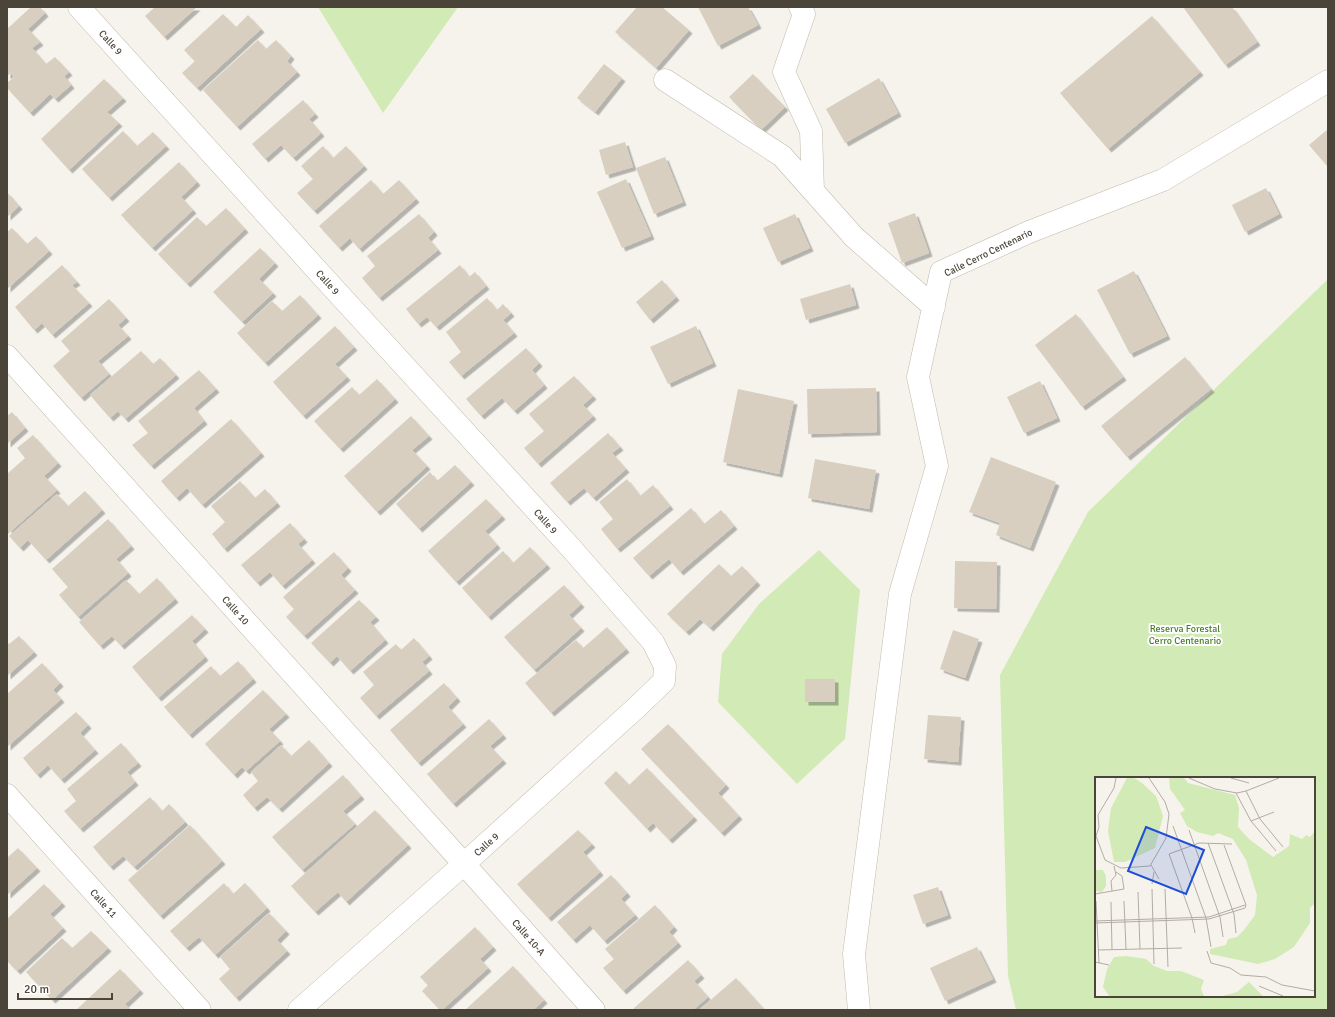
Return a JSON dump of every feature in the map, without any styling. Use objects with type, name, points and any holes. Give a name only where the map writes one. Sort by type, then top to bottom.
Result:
[{"type":"street","name":"Calle 9","points":[[79,7],[330,285],[571,548],[653,642],[665,666],[664,681],[638,707],[299,1010]]},
{"type":"street","points":[[800,7],[804,14],[784,72],[811,131],[813,191]]},
{"type":"street","points":[[666,80],[782,156],[854,238],[934,307]]},
{"type":"street","name":"Calle Cerro Centenario","points":[[859,1010],[854,954],[900,594],[937,466],[918,377],[942,272],[1029,232],[1163,180],[1328,81]]},
{"type":"street","name":"Calle 10","points":[[7,356],[464,864]]},
{"type":"street","name":"Calle 11","points":[[7,795],[200,1010]]},
{"type":"street","name":"Calle 10-A","points":[[464,864],[594,1010]]},
{"type":"green space","points":[[318,7],[458,7],[383,113]]},
{"type":"green space","name":"Reserva Forestal Cerro Centenario","points":[[1328,279],[1328,1010],[1016,1010],[1008,976],[1000,675],[1088,512]]},
{"type":"green space","points":[[819,550],[860,590],[845,739],[797,784],[718,702],[722,654],[759,604]]},
{"type":"building","points":[[31,7],[40,7],[45,13],[28,29],[40,42],[32,48],[46,64],[55,57],[69,72],[64,76],[71,85],[55,99],[50,94],[30,113],[7,88],[7,83],[14,77],[11,73],[7,76],[7,29]]},
{"type":"building","points":[[155,7],[197,7],[164,37],[145,16]]},
{"type":"building","points":[[637,7],[662,7],[689,30],[656,68],[615,32]]},
{"type":"building","points":[[698,7],[748,7],[758,25],[718,46]]},
{"type":"building","points":[[1183,7],[1232,7],[1257,42],[1225,65]]},
{"type":"building","points":[[223,14],[236,27],[248,15],[261,29],[197,88],[182,73],[195,61],[184,50]]},
{"type":"building","points":[[1152,16],[1200,72],[1108,149],[1060,93]]},
{"type":"building","points":[[258,40],[266,49],[276,40],[291,56],[287,61],[297,72],[237,127],[203,90]]},
{"type":"building","points":[[604,64],[622,78],[595,112],[577,98]]},
{"type":"building","points":[[753,74],[785,107],[761,130],[729,97]]},
{"type":"building","points":[[879,78],[898,113],[845,143],[826,109]]},
{"type":"building","points":[[104,79],[123,98],[107,112],[119,123],[69,170],[41,139]]},
{"type":"building","points":[[303,100],[315,114],[309,119],[321,133],[293,158],[281,145],[265,159],[252,144]]},
{"type":"building","points":[[1328,129],[1328,167],[1309,145]]},
{"type":"building","points":[[123,131],[137,146],[153,132],[166,146],[109,198],[82,169]]},
{"type":"building","points":[[625,142],[633,167],[606,175],[599,150]]},
{"type":"building","points":[[323,146],[333,158],[346,146],[364,166],[314,211],[297,193],[313,179],[301,166]]},
{"type":"building","points":[[665,157],[683,202],[654,214],[636,168]]},
{"type":"building","points":[[179,162],[197,182],[181,197],[193,210],[152,248],[121,215]]},
{"type":"building","points":[[626,179],[651,236],[622,248],[597,192]]},
{"type":"building","points":[[371,180],[383,194],[399,180],[416,199],[359,249],[350,238],[339,248],[319,226]]},
{"type":"building","points":[[1266,188],[1279,214],[1245,232],[1232,205]]},
{"type":"building","points":[[7,192],[19,206],[7,217]]},
{"type":"building","points":[[226,208],[245,229],[187,284],[158,254],[197,217],[206,226]]},
{"type":"building","points":[[915,213],[929,253],[902,263],[888,223]]},
{"type":"building","points":[[419,214],[434,232],[428,238],[438,250],[379,298],[362,278],[375,266],[367,256]]},
{"type":"building","points":[[795,214],[810,248],[778,262],[763,228]]},
{"type":"building","points":[[12,228],[27,244],[36,236],[49,251],[7,289],[7,232]]},
{"type":"building","points":[[260,248],[275,263],[259,279],[273,293],[242,322],[213,292]]},
{"type":"building","points":[[62,265],[77,282],[72,285],[89,303],[52,335],[42,323],[34,330],[15,307]]},
{"type":"building","points":[[460,265],[469,277],[475,272],[486,286],[436,327],[427,317],[418,324],[406,309]]},
{"type":"building","points":[[1134,271],[1167,336],[1130,354],[1097,290]]},
{"type":"building","points":[[662,280],[676,297],[650,320],[636,302]]},
{"type":"building","points":[[850,284],[856,305],[806,320],[800,299]]},
{"type":"building","points":[[300,295],[318,315],[265,363],[237,333],[272,301],[282,311]]},
{"type":"building","points":[[487,298],[497,310],[503,304],[511,313],[503,320],[514,333],[461,376],[449,362],[461,352],[446,332]]},
{"type":"building","points":[[109,299],[126,318],[118,325],[128,336],[98,361],[109,374],[81,398],[53,366],[70,351],[61,341]]},
{"type":"building","points":[[1076,314],[1123,377],[1082,407],[1035,345]]},
{"type":"building","points":[[335,326],[354,347],[335,364],[347,377],[303,416],[273,382]]},
{"type":"building","points":[[696,326],[713,363],[668,384],[650,347]]},
{"type":"building","points":[[526,348],[539,363],[532,370],[544,385],[514,411],[502,398],[481,416],[466,399]]},
{"type":"building","points":[[141,351],[153,364],[160,358],[176,375],[125,419],[118,411],[110,418],[90,395]]},
{"type":"building","points":[[1185,357],[1211,389],[1127,457],[1101,426]]},
{"type":"building","points":[[199,370],[216,389],[194,408],[204,421],[151,466],[132,445],[148,433],[138,421]]},
{"type":"building","points":[[574,376],[593,396],[583,405],[593,416],[538,464],[524,448],[544,431],[529,414]]},
{"type":"building","points":[[377,379],[395,399],[340,449],[314,421],[352,387],[359,395]]},
{"type":"building","points":[[1040,381],[1057,418],[1024,433],[1007,397]]},
{"type":"building","points":[[876,388],[877,432],[808,434],[807,389]]},
{"type":"building","points":[[738,389],[794,401],[779,474],[723,462]]},
{"type":"building","points":[[12,412],[25,428],[7,444],[7,416]]},
{"type":"building","points":[[411,416],[429,436],[412,450],[427,466],[377,512],[344,476]]},
{"type":"building","points":[[231,419],[261,453],[202,505],[187,488],[176,498],[161,481]]},
{"type":"building","points":[[608,433],[620,447],[612,453],[626,469],[593,498],[584,488],[567,502],[550,483]]},
{"type":"building","points":[[33,435],[58,463],[44,476],[57,490],[8,534],[7,474],[25,458],[17,448]]},
{"type":"building","points":[[991,457],[1056,482],[1030,548],[996,535],[1000,523],[969,512]]},
{"type":"building","points":[[815,459],[876,470],[869,509],[808,498]]},
{"type":"building","points":[[455,465],[471,482],[419,529],[396,504],[430,472],[437,481]]},
{"type":"building","points":[[627,479],[640,496],[653,485],[670,506],[617,549],[601,529],[613,519],[599,502]]},
{"type":"building","points":[[240,481],[255,498],[265,489],[277,503],[224,549],[212,534],[225,522],[211,506]]},
{"type":"building","points":[[85,491],[102,510],[46,560],[28,540],[20,548],[9,536],[57,494],[68,506]]},
{"type":"building","points":[[486,499],[502,516],[485,531],[497,545],[456,582],[428,551]]},
{"type":"building","points":[[691,508],[704,524],[721,510],[734,526],[680,572],[669,559],[649,576],[633,558]]},
{"type":"building","points":[[108,519],[131,546],[116,559],[128,573],[78,617],[59,595],[68,587],[52,569]]},
{"type":"building","points":[[290,523],[304,539],[298,544],[312,560],[282,586],[270,572],[257,583],[241,565]]},
{"type":"building","points":[[530,547],[547,565],[488,617],[462,588],[503,551],[513,563]]},
{"type":"building","points":[[334,552],[348,568],[341,575],[355,590],[304,636],[286,617],[294,609],[283,597]]},
{"type":"building","points":[[955,561],[997,562],[996,609],[954,608]]},
{"type":"building","points":[[719,564],[731,576],[742,566],[757,582],[710,628],[700,619],[686,632],[667,614]]},
{"type":"building","points":[[157,578],[175,599],[121,646],[112,636],[100,646],[79,622],[126,580],[139,594]]},
{"type":"building","points":[[564,585],[581,604],[569,615],[581,628],[534,670],[504,637]]},
{"type":"building","points":[[359,600],[376,617],[370,622],[385,640],[350,671],[337,656],[330,663],[311,643]]},
{"type":"building","points":[[192,615],[205,629],[192,641],[205,657],[158,698],[132,667]]},
{"type":"building","points":[[607,627],[626,649],[551,713],[525,683],[576,640],[583,648]]},
{"type":"building","points":[[953,630],[979,639],[965,678],[940,669]]},
{"type":"building","points":[[19,636],[34,652],[7,676],[7,642],[9,644]]},
{"type":"building","points":[[414,638],[429,656],[422,662],[429,671],[376,716],[360,698],[374,685],[363,672],[396,644],[401,650]]},
{"type":"building","points":[[238,661],[253,679],[189,735],[164,707],[211,666],[220,676]]},
{"type":"building","points":[[42,663],[60,683],[53,690],[61,699],[7,747],[7,694]]},
{"type":"building","points":[[805,679],[835,679],[835,702],[805,702]]},
{"type":"building","points":[[444,683],[457,698],[448,707],[463,724],[418,763],[390,730]]},
{"type":"building","points":[[263,690],[286,714],[269,729],[280,741],[246,771],[242,767],[234,775],[205,744]]},
{"type":"building","points":[[76,712],[88,725],[80,733],[95,750],[61,780],[48,765],[37,775],[23,758]]},
{"type":"building","points":[[928,715],[961,717],[958,762],[924,759]]},
{"type":"building","points":[[489,719],[503,735],[490,746],[503,760],[453,804],[427,774]]},
{"type":"building","points":[[668,724],[726,785],[718,793],[739,816],[721,833],[641,749]]},
{"type":"building","points":[[309,740],[329,763],[279,809],[267,797],[254,808],[243,795],[258,781],[251,772],[281,745],[291,756]]},
{"type":"building","points":[[121,743],[138,763],[127,772],[135,782],[80,829],[64,811],[76,801],[67,789]]},
{"type":"building","points":[[647,768],[694,817],[669,840],[653,823],[647,829],[604,783],[616,771],[629,785]]},
{"type":"building","points":[[343,775],[361,796],[343,811],[355,824],[302,870],[272,837]]},
{"type":"building","points":[[150,797],[162,811],[169,804],[185,822],[134,867],[123,856],[110,867],[93,847]]},
{"type":"building","points":[[375,810],[408,845],[346,902],[338,892],[315,912],[291,886]]},
{"type":"building","points":[[190,825],[222,861],[160,916],[128,880]]},
{"type":"building","points":[[578,830],[592,844],[583,852],[600,872],[548,918],[517,884]]},
{"type":"building","points":[[18,848],[37,868],[7,895],[7,858]]},
{"type":"building","points":[[611,875],[627,893],[621,899],[635,915],[604,941],[590,925],[573,940],[557,922]]},
{"type":"building","points":[[224,883],[233,894],[245,883],[267,908],[215,955],[199,937],[186,948],[170,931]]},
{"type":"building","points":[[44,884],[62,903],[50,914],[63,928],[17,971],[7,961],[7,919]]},
{"type":"building","points":[[938,887],[948,915],[923,924],[913,895]]},
{"type":"building","points":[[655,905],[674,927],[669,932],[678,943],[623,991],[603,968],[614,959],[605,949]]},
{"type":"building","points":[[269,913],[286,931],[277,940],[287,951],[236,998],[219,979],[230,969],[220,957]]},
{"type":"building","points":[[475,927],[493,947],[480,959],[488,968],[442,1010],[440,1010],[422,991],[428,985],[420,977]]},
{"type":"building","points":[[91,931],[108,948],[52,1000],[26,972],[62,938],[72,948]]},
{"type":"building","points":[[977,947],[993,979],[945,1001],[930,968]]},
{"type":"building","points":[[688,960],[701,975],[694,981],[708,997],[693,1010],[633,1009]]},
{"type":"building","points":[[513,966],[544,1000],[533,1010],[465,1010]]},
{"type":"building","points":[[120,969],[140,990],[125,1004],[130,1010],[76,1010]]},
{"type":"building","points":[[736,978],[765,1010],[699,1010]]}]
